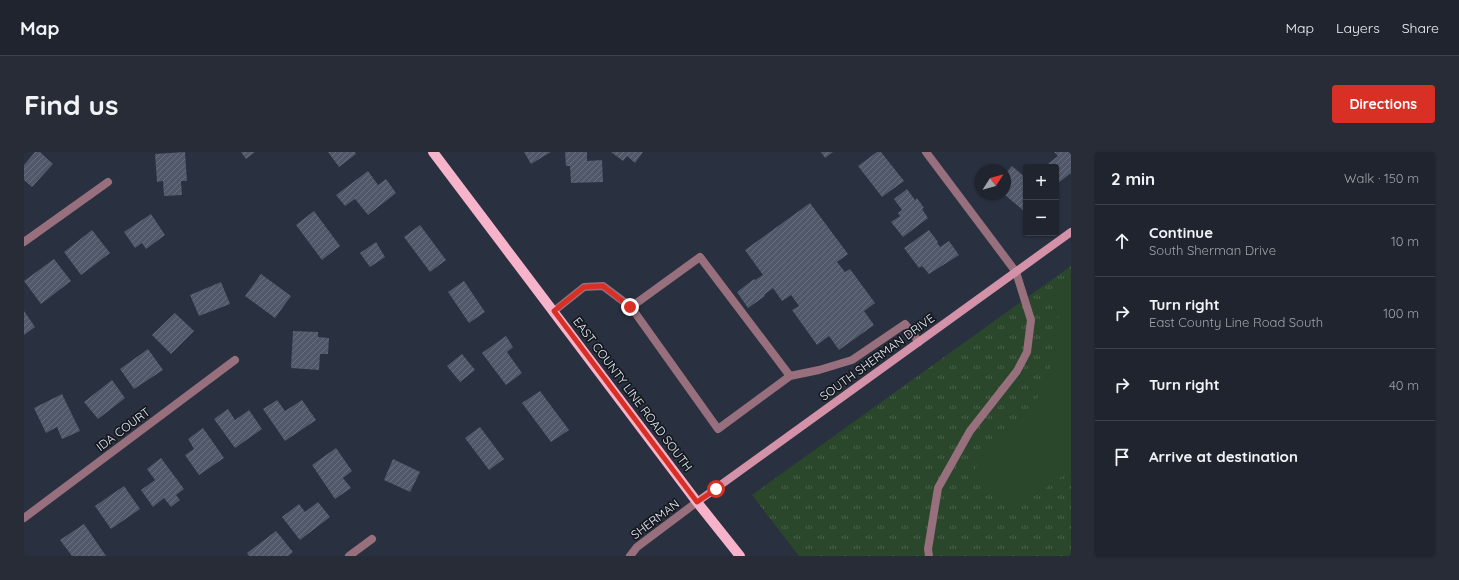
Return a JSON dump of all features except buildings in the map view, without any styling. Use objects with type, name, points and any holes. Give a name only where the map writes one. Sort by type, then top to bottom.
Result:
[{"type":"main road","name":"EAST COUNTY LINE ROAD SOUTH","points":[[433,152],[697,502],[740,556]]},
{"type":"street","points":[[926,152],[1016,272],[1031,320],[1027,352],[1017,371],[970,430],[938,488],[928,549],[929,556]]},
{"type":"street","points":[[24,242],[108,182]]},
{"type":"street","name":"SOUTH SHERMAN DRIVE","points":[[697,502],[1071,232]]},
{"type":"street","points":[[630,307],[700,257],[790,376]]},
{"type":"street","points":[[554,311],[584,287],[603,286],[630,307],[718,429],[790,376],[819,370],[852,360],[905,324],[919,342]]},
{"type":"street","name":"IDA COURT","points":[[24,518],[235,360]]},
{"type":"street","name":"SHERMAN","points":[[630,556],[637,547],[697,502]]},
{"type":"street","points":[[349,556],[372,539]]},
{"type":"green space","points":[[1071,266],[1071,556],[799,556],[752,495]]},
{"type":"green space","points":[[1071,275],[1071,470],[1015,509],[975,468],[1040,395],[1052,363],[1059,324],[1055,286]]},
{"type":"route","points":[[630,307],[603,286],[584,287],[554,311],[697,502],[716,489]]}]
